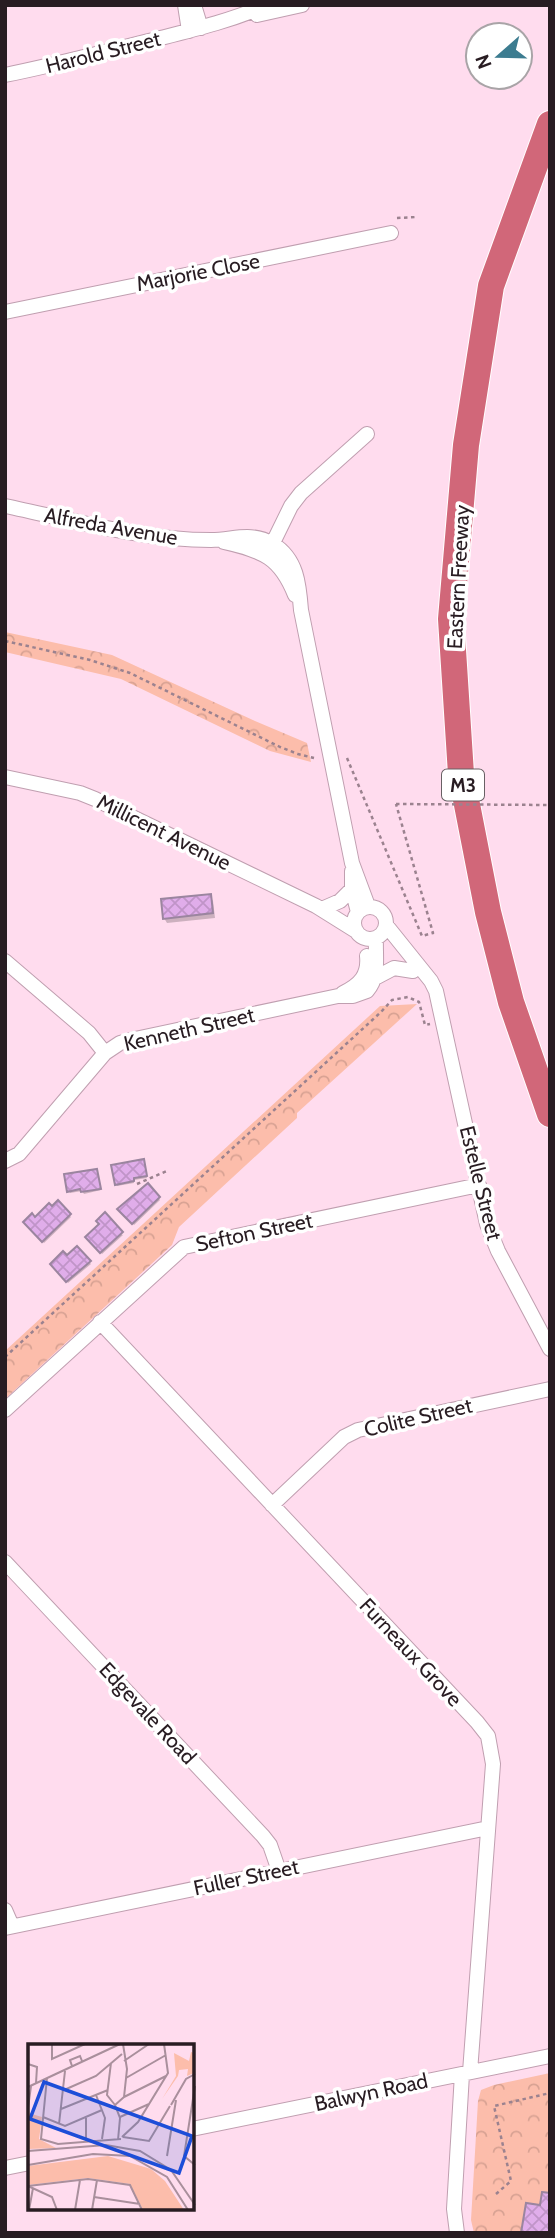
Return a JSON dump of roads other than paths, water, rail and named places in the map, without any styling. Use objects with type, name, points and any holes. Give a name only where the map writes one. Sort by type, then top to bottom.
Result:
[{"type":"highway","name":"Eastern Freeway","points":[[550,124],[491,286],[466,445],[451,620],[461,774],[488,912],[511,1002],[550,1114]]},
{"type":"street","points":[[185,5],[195,29]]},
{"type":"street","points":[[194,5],[195,29]]},
{"type":"street","points":[[241,17],[267,5]]},
{"type":"street","points":[[241,17],[302,5]]},
{"type":"street","name":"Harold Street","points":[[5,75],[63,63],[241,17]]},
{"type":"street","name":"Marjorie Close","points":[[5,312],[389,226]]},
{"type":"street","points":[[367,434],[301,493],[291,506],[269,549],[284,572],[301,610],[361,911],[354,923],[372,933]]},
{"type":"street","name":"Alfreda Avenue","points":[[5,506],[162,538],[217,540],[254,549],[269,549]]},
{"type":"street","name":"Millicent Avenue","points":[[5,777],[80,793],[95,799],[372,933]]},
{"type":"street","points":[[352,863],[352,889],[361,911]]},
{"type":"street","points":[[320,907],[340,901],[352,889]]},
{"type":"street","name":"Millicent Avenue","points":[[320,907],[361,911]]},
{"type":"street","points":[[361,911],[382,911],[372,933],[377,969],[375,978]]},
{"type":"street","name":"Estelle Street","points":[[372,933],[395,950],[442,1014]]},
{"type":"street","name":"Estelle Street","points":[[372,933],[431,981],[442,1014],[492,1238],[550,1349]]},
{"type":"street","name":"Kenneth Street","points":[[338,996],[358,985],[366,974],[372,933]]},
{"type":"street","points":[[5,961],[89,1033],[105,1053]]},
{"type":"street","points":[[375,978],[394,968],[412,971]]},
{"type":"street","name":"Kenneth Street","points":[[5,1161],[19,1154],[112,1047],[128,1040],[338,996],[352,996],[367,991],[375,978]]},
{"type":"street","name":"Sefton Street","points":[[5,1410],[178,1250],[190,1244],[479,1185]]},
{"type":"street","name":"Furneaux Grove","points":[[100,1322],[488,1736],[492,1754],[488,1828],[455,2196],[457,2233]]},
{"type":"street","name":"Colite Street","points":[[272,1506],[344,1437],[358,1430],[550,1389]]},
{"type":"street","name":"Edgevale Road","points":[[5,1562],[263,1836],[270,1846],[279,1871]]},
{"type":"street","name":"Fuller Street","points":[[9,1927],[488,1828]]},
{"type":"street","points":[[5,1910],[9,1927]]},
{"type":"street","name":"Balwyn Road","points":[[194,2129],[550,2056]]},
{"type":"street","points":[[5,2168],[28,2163]]}]
